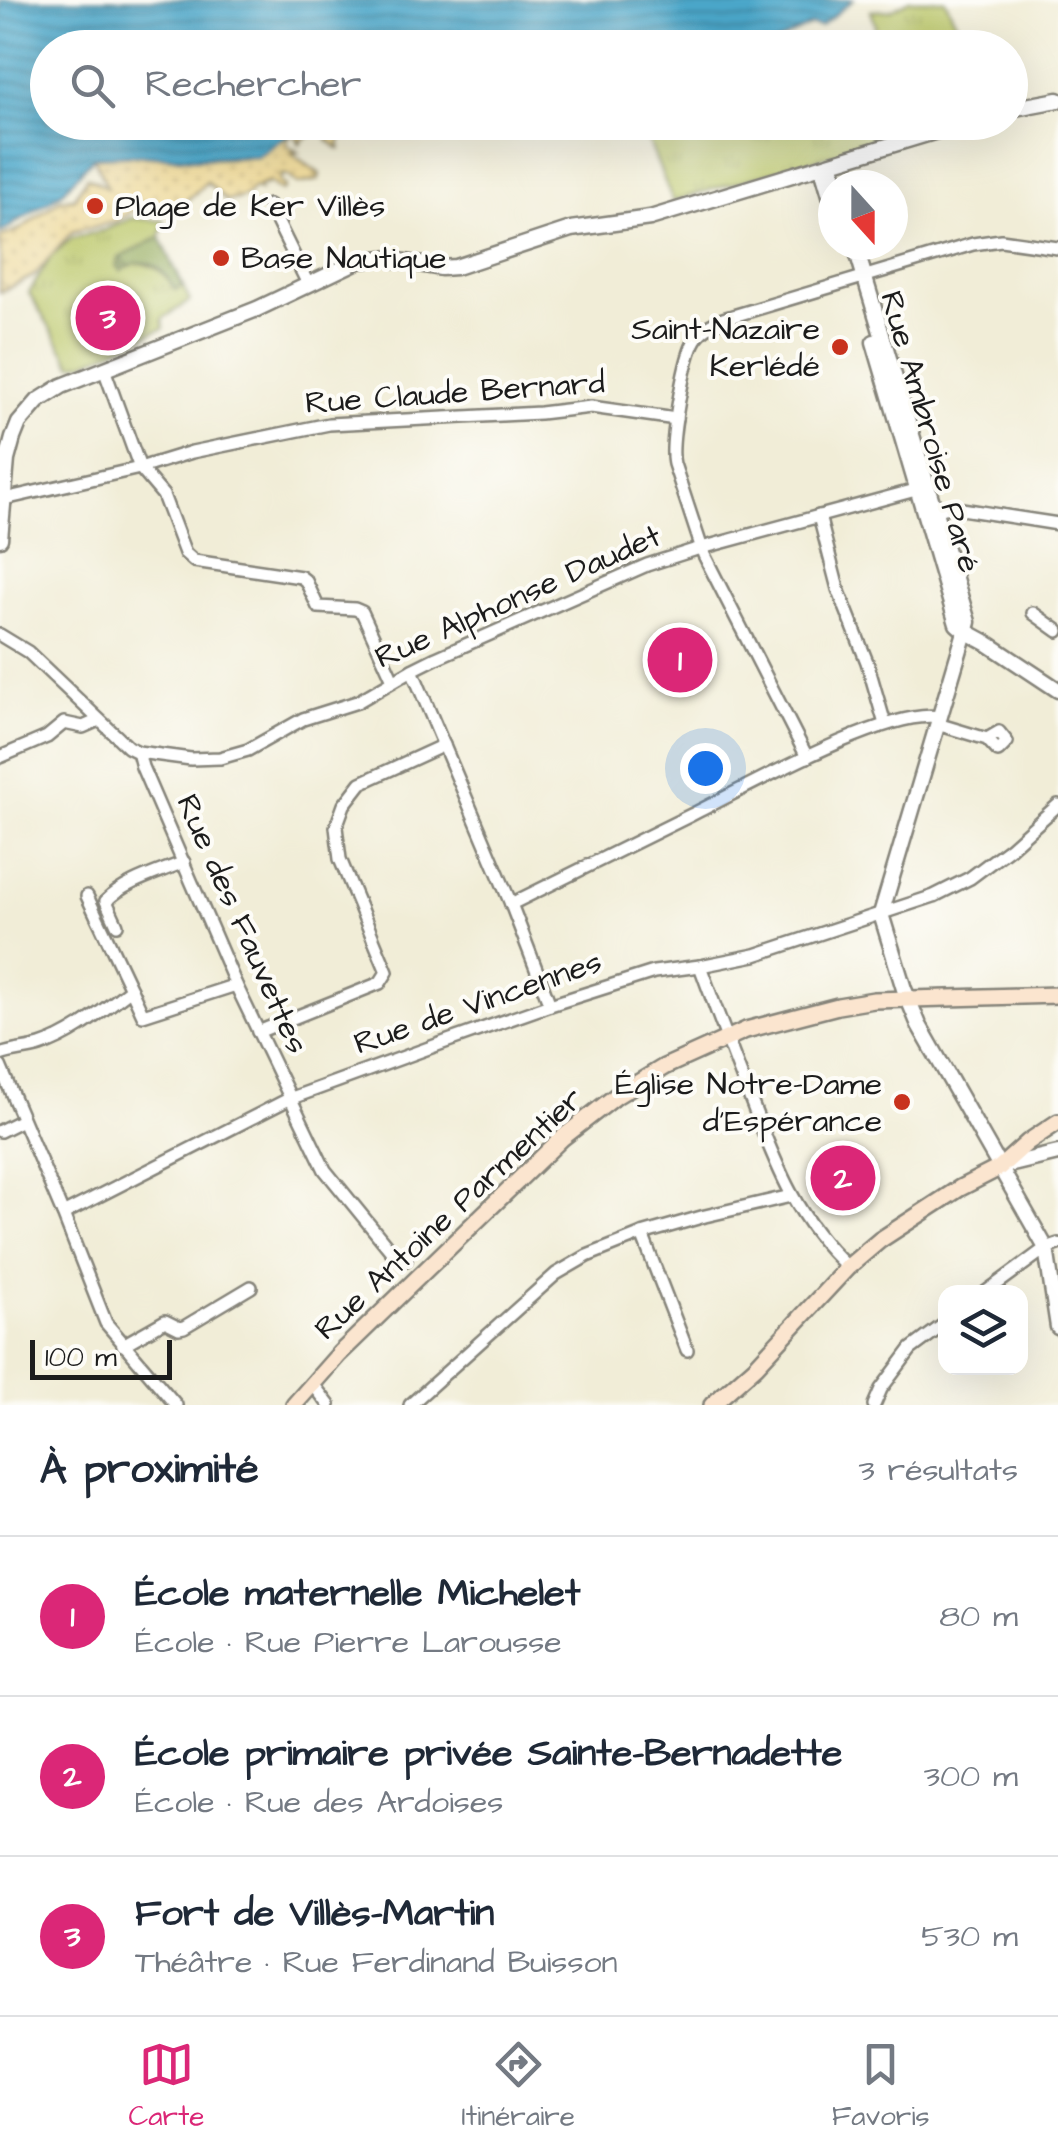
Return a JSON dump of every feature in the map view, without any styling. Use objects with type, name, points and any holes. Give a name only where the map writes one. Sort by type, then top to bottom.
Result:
[{"type":"main road","name":"Rue Antoine Parmentier","points":[[294,1405],[339,1354],[578,1124],[646,1077],[726,1038],[824,1008],[874,1000],[1058,995]]},
{"type":"main road","points":[[712,1405],[756,1366],[848,1267],[880,1240],[960,1188],[999,1168],[1058,1122]]},
{"type":"street","points":[[1028,106],[1058,100]]},
{"type":"street","points":[[0,539],[8,460],[20,423],[38,401],[62,386],[226,322],[358,261],[371,258],[456,267],[571,229],[650,218],[909,140]]},
{"type":"street","points":[[826,166],[828,170]]},
{"type":"street","points":[[826,166],[827,170]]},
{"type":"street","points":[[270,205],[308,284]]},
{"type":"street","points":[[807,758],[701,548],[671,454],[691,347],[712,324],[985,241],[1058,248]]},
{"type":"street","name":"Rue Ambroise Paré","points":[[852,260],[929,511],[968,622],[965,631]]},
{"type":"street","name":"Rue Ambroise Paré","points":[[857,260],[860,278]]},
{"type":"street","points":[[104,369],[140,468],[164,495],[184,553],[194,561],[301,576],[318,607],[362,612],[394,680]]},
{"type":"street","name":"Rue Claude Bernard","points":[[4,499],[192,452],[329,424],[540,413],[592,406],[676,418]]},
{"type":"street","name":"Rue Alphonse Daudet","points":[[138,752],[191,759],[220,758],[248,750],[303,720],[357,702],[412,670],[647,565],[923,488]]},
{"type":"street","points":[[929,511],[963,509],[1058,524]]},
{"type":"street","points":[[819,516],[838,590],[867,662],[884,724]]},
{"type":"street","points":[[1033,613],[1058,631]]},
{"type":"street","points":[[1058,690],[965,631],[881,914],[919,1025],[999,1168],[1052,1246],[1058,1328]]},
{"type":"street","name":"Rue des Fauvettes","points":[[0,635],[28,652],[138,752],[236,985],[324,1170],[395,1256],[406,1260]]},
{"type":"street","points":[[412,670],[550,1005]]},
{"type":"street","points":[[511,904],[884,724],[924,715],[988,739]]},
{"type":"street","points":[[0,758],[47,737],[64,723],[84,727],[99,720]]},
{"type":"street","points":[[258,1032],[380,982],[386,972],[340,859],[336,828],[344,804],[362,782],[444,744]]},
{"type":"street","name":"Rue de Vincennes","points":[[63,1214],[289,1099],[550,1005],[654,972],[756,955],[934,896],[970,878],[1058,806]]},
{"type":"street","points":[[117,925],[106,904],[110,896],[184,862]]},
{"type":"street","points":[[88,896],[143,1015],[236,985]]},
{"type":"street","points":[[700,966],[791,1196],[818,1236],[848,1267]]},
{"type":"street","points":[[0,1055],[38,1046],[88,1022],[131,989]]},
{"type":"street","points":[[0,1066],[106,1323],[176,1405]]},
{"type":"street","points":[[0,1131],[22,1120]]},
{"type":"street","points":[[999,1168],[1058,1153]]},
{"type":"street","points":[[410,1405],[556,1274],[586,1256],[642,1234],[791,1196]]},
{"type":"street","points":[[642,1234],[687,1350]]},
{"type":"street","points":[[996,1285],[1052,1246]]},
{"type":"street","points":[[123,1346],[165,1322],[184,1327],[251,1287]]},
{"type":"street","points":[[874,1405],[911,1349],[938,1329]]},
{"type":"street","points":[[313,1384],[328,1405]]},
{"type":"green space","points":[[910,0],[945,0],[960,30],[874,30],[871,11],[891,10]]},
{"type":"green space","points":[[648,140],[883,140],[673,201]]},
{"type":"green space","points":[[132,218],[164,221],[160,237],[120,258],[158,270],[175,290],[183,286],[190,301],[162,319],[164,328],[72,365],[29,293],[52,255],[72,238]]},
{"type":"green space","points":[[160,237],[183,286],[175,290],[155,266],[136,263],[121,271],[116,266],[119,258]]},
{"type":"sand","name":"Plage de Ker Villès","points":[[114,140],[287,140],[288,146],[298,152],[291,153],[320,174],[318,180],[298,184],[281,175],[285,187],[282,191],[268,181],[259,185],[260,190],[253,187],[245,196],[226,201],[207,182],[185,202],[166,212],[158,213],[155,202],[141,203],[141,213],[134,210],[115,222],[72,232],[34,276],[0,292],[0,237],[21,229],[59,200],[74,198],[87,177],[107,187],[94,157]]},
{"type":"water","points":[[0,0],[853,0],[820,27],[811,25],[801,30],[30,30],[30,140],[280,140],[257,157],[94,157],[60,194],[0,233]]},
{"type":"place","name":"Plage de Ker Villès","points":[[95,206]]},
{"type":"place","name":"Base Nautique","points":[[221,258]]},
{"type":"place","name":"Fort de Villès-Martin","points":[[108,318]]},
{"type":"place","name":"Saint-Nazaire Kerlédé","points":[[840,347]]},
{"type":"place","name":"École maternelle Michelet","points":[[680,660]]},
{"type":"place","name":"Église Notre-Dame d'Espérance","points":[[902,1102]]},
{"type":"place","name":"École primaire privée Sainte-Bernadette","points":[[843,1178]]}]
